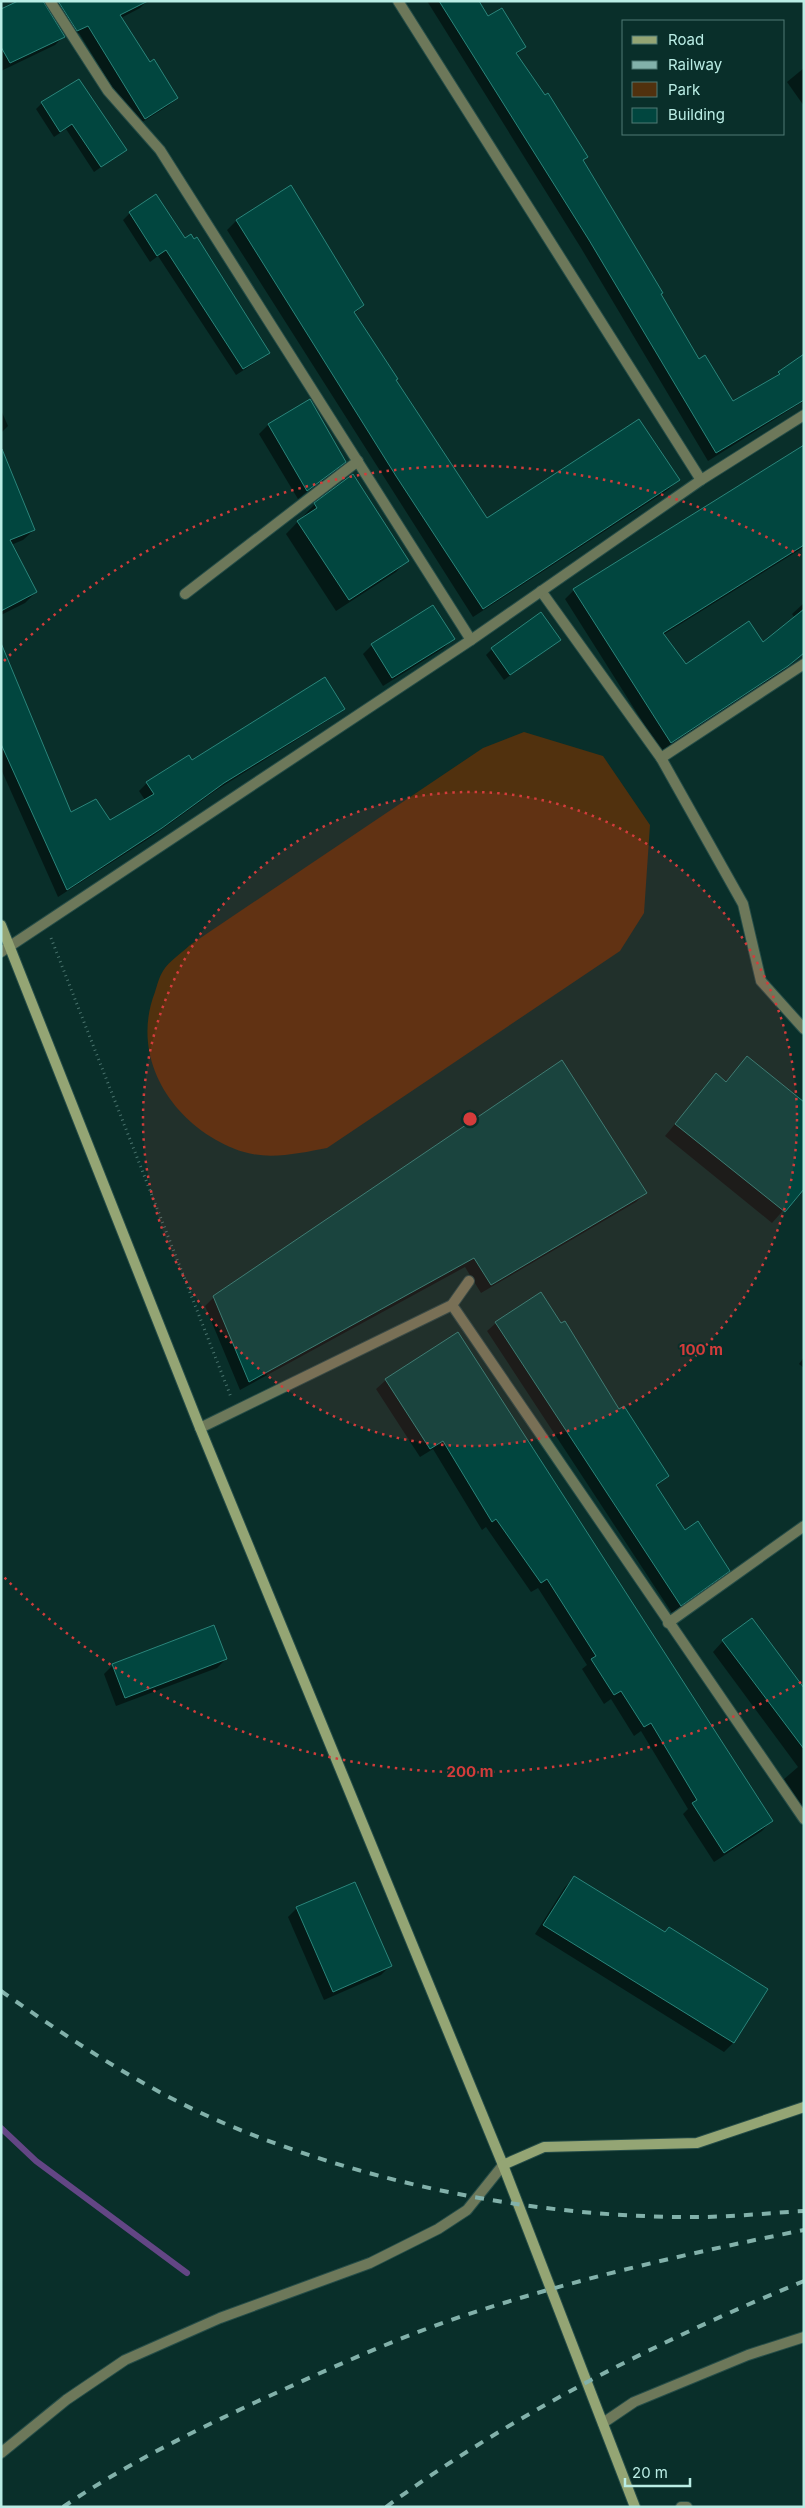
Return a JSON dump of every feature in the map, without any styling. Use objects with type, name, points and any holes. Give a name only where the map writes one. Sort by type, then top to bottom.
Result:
[{"type":"main road","points":[[1,925],[6,949],[200,1428],[503,2165],[634,2507]]},
{"type":"main road","points":[[503,2165],[544,2147],[697,2143],[804,2107]]},
{"type":"street","points":[[50,1],[108,91],[160,150],[471,640]]},
{"type":"street","points":[[398,1],[701,480]]},
{"type":"street","points":[[6,949],[471,640],[701,480],[804,415]]},
{"type":"street","points":[[184,594],[358,461]]},
{"type":"street","points":[[541,591],[661,758],[743,904],[761,981],[804,1029]]},
{"type":"street","points":[[661,758],[804,664]]},
{"type":"street","points":[[200,1428],[452,1305],[469,1281]]},
{"type":"street","points":[[452,1305],[804,1820]]},
{"type":"street","points":[[668,1623],[804,1526]]},
{"type":"street","points":[[1,2453],[66,2400],[125,2360],[220,2318],[370,2263],[438,2229],[467,2210],[503,2165]]},
{"type":"street","points":[[602,2423],[634,2402],[650,2395],[748,2355],[804,2337]]},
{"type":"street","points":[[681,2507],[688,2507]]},
{"type":"path","points":[[45,923],[236,1410]]},
{"type":"green space","points":[[524,732],[603,756],[650,825],[644,913],[620,951],[327,1148],[275,1156],[254,1154],[220,1142],[198,1128],[179,1110],[164,1090],[154,1067],[148,1043],[148,1018],[158,981],[166,967],[190,945],[483,748]]},
{"type":"building","points":[[18,1],[43,1],[65,37],[10,63],[1,47],[1,9]]},
{"type":"building","points":[[58,1],[148,1],[120,15],[150,62],[154,59],[178,98],[145,119],[88,26],[77,31]]},
{"type":"building","points":[[439,1],[479,1],[488,16],[502,8],[526,47],[516,53],[545,95],[548,93],[588,157],[583,160],[663,293],[661,294],[699,359],[705,355],[733,401],[780,374],[778,372],[804,354],[804,400],[716,453],[589,240]]},
{"type":"building","points":[[79,79],[127,150],[101,167],[72,124],[60,132],[41,102]]},
{"type":"building","points":[[291,185],[364,305],[354,312],[398,379],[396,380],[487,518],[639,419],[680,480],[483,609],[396,476],[236,220]]},
{"type":"building","points":[[156,194],[185,238],[191,234],[194,239],[197,237],[270,353],[243,369],[166,250],[157,256],[129,212]]},
{"type":"building","points":[[310,399],[346,462],[307,491],[268,424]]},
{"type":"building","points":[[804,445],[804,545],[663,633],[686,664],[749,621],[763,642],[804,609],[804,653],[788,666],[671,743],[573,589]]},
{"type":"building","points":[[2,449],[35,530],[10,540],[37,592],[1,611]]},
{"type":"building","points":[[353,474],[409,561],[349,600],[297,521],[317,508],[314,503]]},
{"type":"building","points":[[433,605],[455,639],[392,678],[371,644]]},
{"type":"building","points":[[541,612],[561,640],[510,675],[491,648]]},
{"type":"building","points":[[1,643],[71,812],[96,799],[110,820],[154,794],[146,782],[189,755],[192,760],[325,677],[345,709],[224,783],[162,828],[67,890],[1,744]]},
{"type":"building","points":[[747,1056],[804,1102],[804,1189],[785,1212],[675,1124],[716,1073],[726,1082]]},
{"type":"building","points":[[562,1060],[647,1193],[491,1285],[474,1258],[249,1382],[213,1296]]},
{"type":"building","points":[[541,1292],[561,1323],[565,1321],[619,1409],[624,1406],[669,1476],[656,1485],[685,1530],[698,1521],[730,1571],[681,1606],[495,1322]]},
{"type":"building","points":[[458,1332],[773,1821],[724,1853],[692,1803],[697,1800],[651,1723],[644,1727],[621,1691],[614,1695],[591,1659],[596,1656],[547,1579],[541,1583],[496,1519],[492,1522],[443,1441],[430,1449],[385,1379]]},
{"type":"building","points":[[752,1618],[804,1688],[804,1749],[722,1640]]},
{"type":"building","points":[[214,1625],[227,1659],[125,1698],[112,1664]]},
{"type":"building","points":[[574,1876],[665,1932],[669,1927],[768,1989],[734,2043],[543,1925]]},
{"type":"building","points":[[355,1882],[392,1966],[333,1992],[296,1907]]},
{"type":"waterway","points":[[1,2128],[36,2161],[187,2273]]},
{"type":"railway","points":[[1,1991],[56,2029],[172,2099],[233,2127],[288,2148],[402,2182],[520,2205],[579,2212],[697,2217],[804,2211]]},
{"type":"railway","points":[[63,2507],[133,2464],[206,2426],[338,2365],[450,2320],[599,2276],[680,2256],[804,2230]]},
{"type":"railway","points":[[386,2507],[484,2441],[588,2382],[696,2328],[804,2281]]}]
